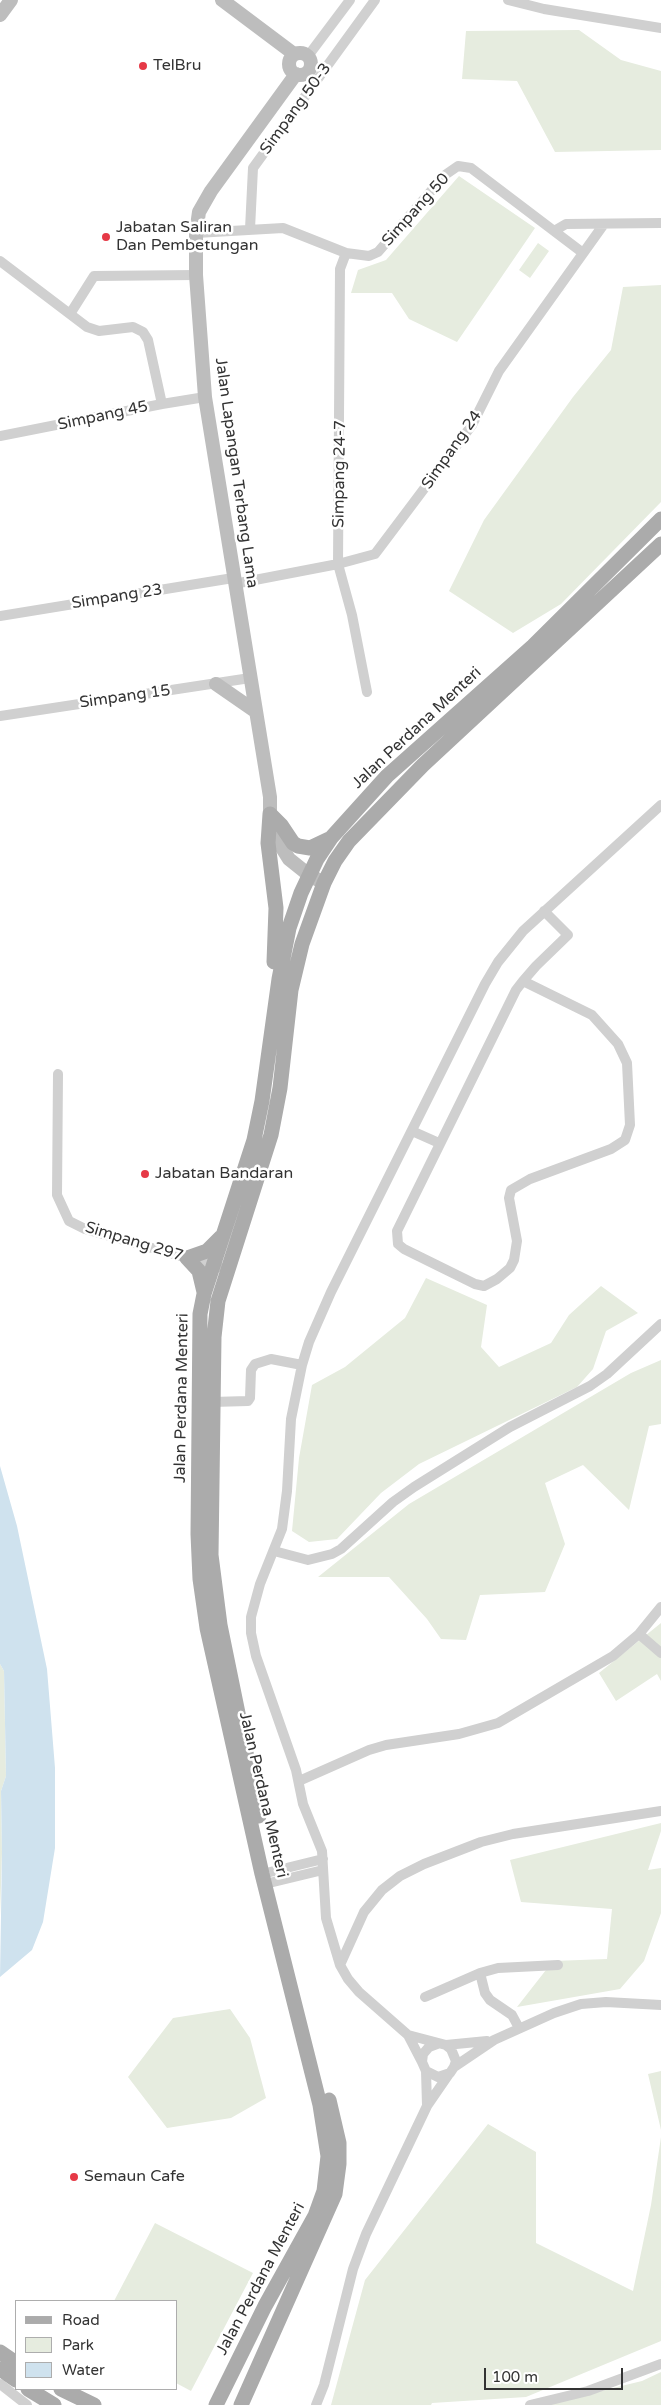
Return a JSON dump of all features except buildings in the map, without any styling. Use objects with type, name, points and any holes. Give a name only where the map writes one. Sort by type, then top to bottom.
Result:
[{"type":"main road","name":"Jalan Perdana Menteri","points":[[241,2405],[330,2209],[335,2194],[339,2164],[336,2125],[268,1878],[216,1602],[210,1533],[215,1321],[223,1236],[254,1140],[262,1101],[274,1011],[289,928],[317,859],[331,838],[387,776],[533,646],[661,519]]},
{"type":"main road","name":"Jalan Perdana Menteri","points":[[216,2403],[265,2306],[315,2216],[326,2178],[328,2156],[324,2120],[268,1878],[207,1628],[200,1579],[198,1534],[199,1330],[204,1294],[220,1267],[271,1135],[280,1088],[294,976],[302,944],[324,883],[335,861],[349,842],[417,771],[661,544]]},
{"type":"main road","points":[[270,814],[281,825],[293,842],[304,848],[319,846],[331,838]]},
{"type":"main road","points":[[270,814],[268,843],[276,908],[274,1011]]},
{"type":"main road","points":[[204,1294],[198,1270],[187,1258],[207,1251],[223,1236]]},
{"type":"main road","points":[[0,2352],[15,2362]]},
{"type":"main road","points":[[0,2369],[15,2379]]},
{"type":"main road","points":[[30,2390],[54,2405]]},
{"type":"main road","points":[[62,2390],[94,2405]]},
{"type":"street","points":[[0,15],[11,0]]},
{"type":"street","points":[[222,0],[294,54]]},
{"type":"street","points":[[308,56],[350,0]]},
{"type":"street","name":"Simpang 50-3","points":[[250,229],[253,168],[376,0]]},
{"type":"street","points":[[508,0],[544,9],[661,28]]},
{"type":"street","points":[[301,52],[308,56],[312,62],[310,70],[303,74],[296,74],[289,64],[294,54],[301,52]]},
{"type":"street","name":"Jalan Lapangan Terbang Lama","points":[[296,74],[211,191],[199,212],[196,233],[196,276],[205,397],[270,814],[279,843],[289,859],[309,875],[324,883]]},
{"type":"street","name":"Simpang 50","points":[[196,233],[283,228],[346,253],[369,256],[378,252],[445,175],[458,166],[471,168],[583,253]]},
{"type":"street","points":[[554,231],[566,224],[661,222]]},
{"type":"street","name":"Simpang 24","points":[[234,581],[338,564],[374,554],[472,425],[499,371],[604,224]]},
{"type":"street","name":"Simpang 24-7","points":[[346,253],[340,268],[338,564],[352,615],[367,692]]},
{"type":"street","points":[[0,261],[87,327],[99,331],[133,327],[143,332],[148,340],[162,404]]},
{"type":"street","points":[[70,314],[94,276],[196,276]]},
{"type":"street","name":"Simpang 45","points":[[0,436],[205,397]]},
{"type":"street","name":"Simpang 23","points":[[0,616],[234,581]]},
{"type":"street","name":"Simpang 15","points":[[0,716],[250,678]]},
{"type":"street","points":[[216,684],[255,712]]},
{"type":"street","points":[[661,805],[523,931],[498,962],[317,1320],[302,1365],[291,1419],[282,1529],[255,1603],[251,1632],[256,1656],[299,1781],[303,1804],[316,1832],[323,1859],[326,1918],[340,1965],[348,1979],[359,1992],[408,2034],[424,2067],[438,2077],[452,2070],[494,2040],[554,2013],[581,2004],[606,2002],[661,2005]]},
{"type":"street","points":[[523,981],[592,1015],[618,1044],[627,1063],[630,1125],[624,1140],[612,1149],[530,1179],[511,1190],[509,1198],[517,1241],[514,1260],[510,1268],[497,1279],[484,1286],[475,1284],[404,1249],[398,1244],[397,1231],[516,990],[523,981],[568,935],[544,911]]},
{"type":"street","name":"Simpang 297","points":[[58,1074],[57,1195],[70,1221],[85,1229],[220,1267]]},
{"type":"street","points":[[412,1131],[439,1143]]},
{"type":"street","points":[[274,1552],[308,1560],[332,1554],[341,1549],[393,1502],[414,1487],[510,1427],[602,1378],[661,1324]]},
{"type":"street","points":[[212,1402],[248,1402],[250,1398],[251,1370],[255,1364],[271,1359],[302,1365]]},
{"type":"street","points":[[299,1781],[369,1750],[386,1745],[459,1734],[498,1723],[613,1656],[639,1634],[661,1607]]},
{"type":"street","points":[[639,1634],[661,1653]]},
{"type":"street","points":[[340,1965],[364,1912],[382,1890],[400,1876],[424,1864],[481,1842],[513,1834],[661,1811]]},
{"type":"street","points":[[268,1878],[323,1859]]},
{"type":"street","points":[[268,1878],[323,1870]]},
{"type":"street","points":[[426,1997],[480,1973],[516,1966],[558,1965]]},
{"type":"street","points":[[480,1973],[485,1993],[490,2000],[512,2015],[519,2028]]},
{"type":"street","points":[[316,2405],[324,2385],[353,2268],[366,2234],[426,2106],[452,2070],[455,2054],[442,2044],[408,2034]]},
{"type":"street","points":[[426,2106],[423,2054],[429,2047],[442,2044],[476,2044],[494,2040]]},
{"type":"street","points":[[530,2405],[588,2391],[661,2364]]},
{"type":"street","points":[[0,2384],[27,2405]]},
{"type":"green space","points":[[579,30],[621,60],[661,71],[661,150],[555,152],[517,81],[462,79],[466,31]]},
{"type":"green space","points":[[459,176],[535,228],[457,342],[409,319],[392,293],[351,293],[358,270],[386,260]]},
{"type":"green space","points":[[538,243],[549,251],[530,278],[519,270]]},
{"type":"green space","points":[[661,285],[661,502],[561,604],[513,633],[449,591],[484,520],[573,397],[611,350],[623,287]]},
{"type":"green space","points":[[426,1278],[487,1305],[481,1347],[499,1367],[551,1343],[569,1315],[601,1286],[638,1313],[606,1331],[593,1369],[577,1387],[419,1464],[381,1493],[337,1539],[309,1542],[292,1531],[299,1458],[312,1385],[345,1367],[405,1318]]},
{"type":"green space","points":[[661,1360],[661,1424],[649,1426],[629,1510],[583,1465],[545,1483],[565,1544],[545,1592],[480,1595],[466,1640],[441,1639],[427,1619],[389,1577],[318,1577],[409,1504],[631,1373]]},
{"type":"green space","points":[[661,1623],[661,1681],[657,1674],[616,1701],[599,1673]]},
{"type":"green space","points":[[0,1664],[4,1671],[6,1776],[1,1791],[0,1916]]},
{"type":"green space","points":[[661,1823],[661,1831],[648,1870],[661,1868],[661,1913],[644,1961],[620,1989],[517,2007],[553,1961],[607,1959],[612,1909],[521,1902],[510,1860]]},
{"type":"green space","points":[[230,2009],[250,2038],[266,2098],[231,2118],[167,2128],[128,2077],[173,2018]]},
{"type":"green space","points":[[661,2071],[661,2130],[648,2074]]},
{"type":"green space","points":[[488,2124],[536,2152],[536,2243],[633,2291],[651,2205],[661,2137],[661,2341],[526,2397],[432,2403],[431,2405],[331,2405],[365,2280]]},
{"type":"green space","points":[[155,2223],[253,2273],[191,2391],[178,2384],[178,2300],[115,2300]]},
{"type":"green space","points":[[661,2372],[661,2405],[543,2405],[642,2381]]},
{"type":"water","points":[[0,1466],[17,1526],[47,1669],[55,1768],[55,1848],[43,1922],[32,1950],[0,1977],[1,1791],[6,1776],[4,1671],[0,1664]]},
{"type":"place","name":"TelBru","points":[[143,66]]},
{"type":"place","name":"Jabatan Saliran Dan Pembetungan","points":[[106,237]]},
{"type":"place","name":"Jabatan Bandaran","points":[[145,1174]]},
{"type":"place","name":"Semaun Cafe","points":[[74,2177]]}]
